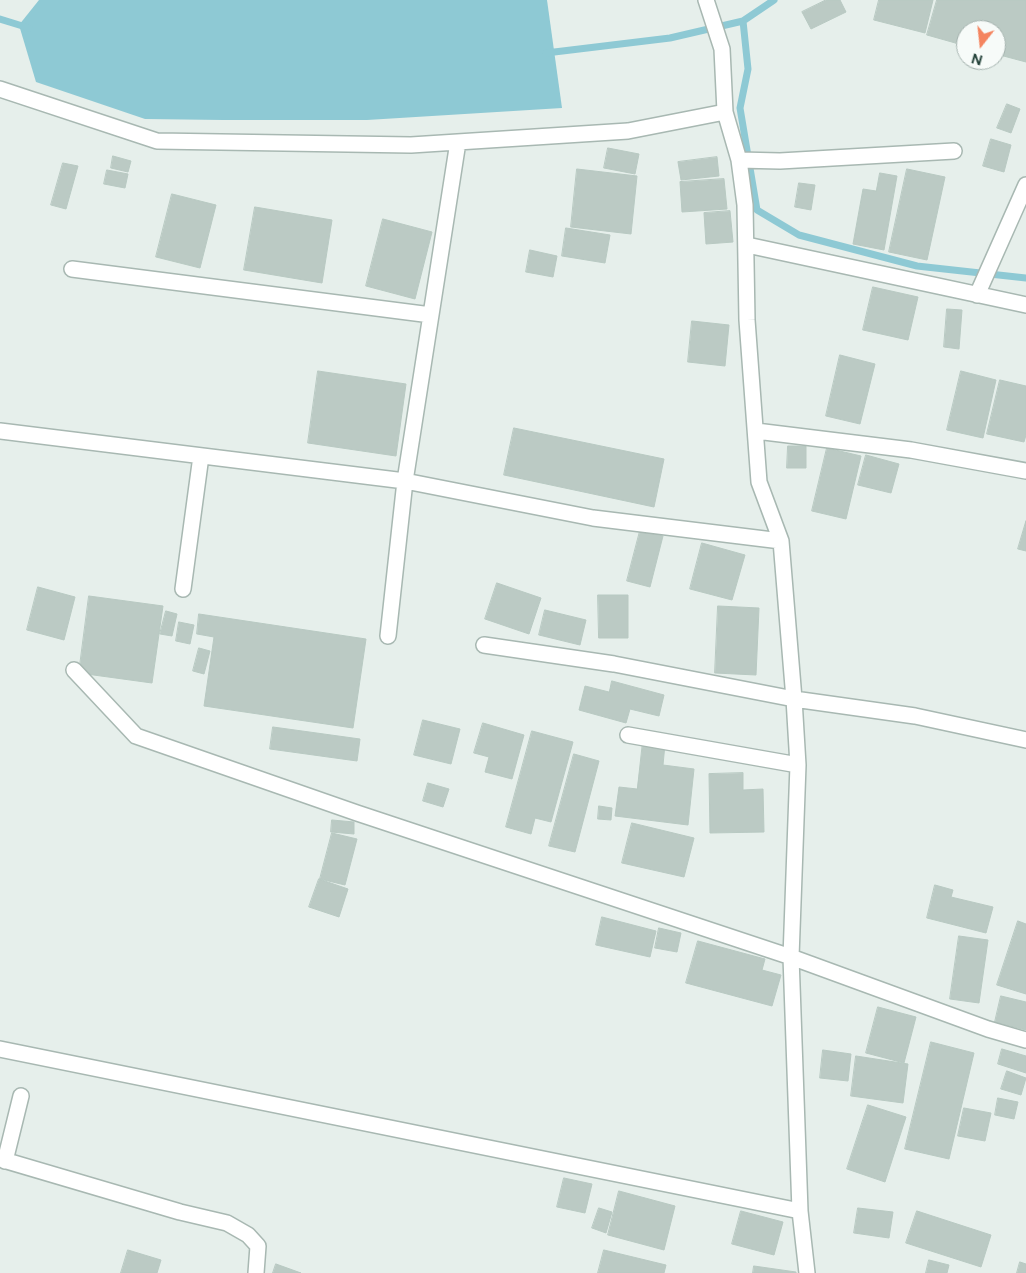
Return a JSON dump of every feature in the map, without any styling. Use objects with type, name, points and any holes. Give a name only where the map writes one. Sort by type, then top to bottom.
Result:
[{"type":"street","points":[[707,2],[722,49],[725,112],[739,160],[747,245],[748,320],[758,482],[781,541],[794,699],[798,765],[791,957],[800,1212],[808,1273]]},
{"type":"street","points":[[0,89],[157,140],[411,145],[628,131],[725,112]]},
{"type":"street","points":[[388,636],[405,481],[458,142]]},
{"type":"street","points":[[739,160],[780,161],[954,151]]},
{"type":"street","points":[[977,295],[1026,185]]},
{"type":"street","points":[[747,245],[1026,305]]},
{"type":"street","points":[[72,269],[431,315]]},
{"type":"street","points":[[0,431],[405,481],[593,518],[781,541]]},
{"type":"street","points":[[756,431],[911,450],[1026,471]]},
{"type":"street","points":[[183,589],[201,456]]},
{"type":"street","points":[[484,645],[614,664],[794,699],[915,716],[1026,740]]},
{"type":"street","points":[[74,670],[136,736],[357,813],[791,957],[988,1029],[1026,1040]]},
{"type":"street","points":[[628,736],[798,765]]},
{"type":"street","points":[[0,1049],[800,1212]]},
{"type":"street","points":[[21,1096],[2,1160],[180,1212],[227,1223],[248,1235],[258,1246],[256,1273]]},
{"type":"water","points":[[39,0],[547,0],[562,108],[367,120],[145,119],[36,82],[19,25]]},
{"type":"building","points":[[826,0],[840,0],[846,12],[811,29],[802,12]]},
{"type":"building","points":[[879,0],[933,0],[925,33],[874,20]]},
{"type":"building","points":[[937,0],[1026,0],[1026,62],[1006,57],[1006,20],[956,20],[956,43],[927,35]]},
{"type":"building","points":[[1007,104],[1020,109],[1011,133],[997,128]]},
{"type":"building","points":[[991,139],[1011,145],[1004,172],[983,166]]},
{"type":"building","points":[[608,148],[639,154],[635,174],[604,168]]},
{"type":"building","points":[[113,156],[131,161],[128,172],[111,168]]},
{"type":"building","points":[[717,157],[719,176],[681,180],[678,162]]},
{"type":"building","points":[[63,163],[78,166],[66,209],[51,205]]},
{"type":"building","points":[[577,169],[637,176],[631,234],[571,227]]},
{"type":"building","points":[[907,169],[945,177],[927,260],[889,252]]},
{"type":"building","points":[[107,170],[128,174],[125,188],[104,184]]},
{"type":"building","points":[[880,173],[897,176],[884,250],[853,244],[863,189],[876,191]]},
{"type":"building","points":[[724,179],[727,209],[682,212],[680,182]]},
{"type":"building","points":[[799,183],[815,185],[811,210],[795,207]]},
{"type":"building","points":[[172,194],[216,205],[200,268],[156,257]]},
{"type":"building","points":[[255,207],[332,220],[322,283],[244,270]]},
{"type":"building","points":[[730,211],[733,242],[706,244],[704,213]]},
{"type":"building","points":[[383,219],[432,232],[415,299],[366,286]]},
{"type":"building","points":[[566,228],[610,235],[605,263],[562,256]]},
{"type":"building","points":[[530,250],[557,256],[553,277],[526,272]]},
{"type":"building","points":[[873,287],[918,297],[908,340],[863,330]]},
{"type":"building","points":[[947,309],[962,310],[959,349],[944,347]]},
{"type":"building","points":[[692,321],[729,325],[725,366],[688,362]]},
{"type":"building","points":[[840,355],[875,364],[860,424],[826,416]]},
{"type":"building","points":[[318,371],[406,384],[396,456],[308,443]]},
{"type":"building","points":[[961,371],[996,380],[983,438],[947,430]]},
{"type":"building","points":[[1000,380],[1026,386],[1026,435],[1024,442],[987,434]]},
{"type":"building","points":[[514,428],[664,459],[654,507],[504,475]]},
{"type":"building","points":[[788,446],[806,446],[806,468],[787,468]]},
{"type":"building","points":[[827,448],[861,456],[846,519],[812,511]]},
{"type":"building","points":[[866,455],[899,464],[891,493],[858,485]]},
{"type":"building","points":[[1026,521],[1026,551],[1018,549]]},
{"type":"building","points":[[640,531],[663,536],[650,587],[627,581]]},
{"type":"building","points":[[702,543],[745,555],[732,600],[690,589]]},
{"type":"building","points":[[497,583],[541,598],[529,634],[485,619]]},
{"type":"building","points":[[38,587],[75,597],[64,640],[27,630]]},
{"type":"building","points":[[598,595],[628,595],[628,638],[599,638]]},
{"type":"building","points":[[89,596],[163,606],[152,683],[79,673]]},
{"type":"building","points":[[718,606],[759,608],[756,675],[715,673]]},
{"type":"building","points":[[545,610],[586,620],[580,645],[539,635]]},
{"type":"building","points":[[166,611],[177,614],[172,636],[160,634]]},
{"type":"building","points":[[199,614],[366,639],[353,728],[204,706],[214,637],[197,634]]},
{"type":"building","points":[[179,622],[194,625],[190,644],[176,641]]},
{"type":"building","points":[[199,648],[210,651],[204,674],[193,671]]},
{"type":"building","points":[[612,681],[664,695],[659,716],[630,709],[626,723],[579,710],[585,686],[609,692]]},
{"type":"building","points":[[423,720],[460,729],[451,764],[414,755]]},
{"type":"building","points":[[483,723],[524,735],[512,779],[485,772],[489,757],[474,753]]},
{"type":"building","points":[[273,727],[360,739],[357,761],[270,749]]},
{"type":"building","points":[[532,731],[573,742],[551,822],[535,818],[531,834],[506,827]]},
{"type":"building","points":[[643,741],[665,744],[663,765],[694,769],[688,825],[615,816],[619,787],[637,789]]},
{"type":"building","points":[[574,754],[599,761],[575,852],[549,846]]},
{"type":"building","points":[[743,773],[743,790],[763,789],[764,832],[710,833],[709,774]]},
{"type":"building","points":[[428,783],[449,789],[443,807],[423,801]]},
{"type":"building","points":[[599,806],[612,808],[611,820],[598,819]]},
{"type":"building","points":[[332,820],[354,822],[354,834],[331,832]]},
{"type":"building","points":[[632,823],[694,838],[684,877],[622,863]]},
{"type":"building","points":[[332,833],[357,839],[345,885],[320,879]]},
{"type":"building","points":[[319,879],[348,889],[339,917],[309,907]]},
{"type":"building","points":[[935,885],[953,890],[951,897],[993,907],[986,933],[927,918]]},
{"type":"building","points":[[602,917],[656,931],[650,957],[596,945]]},
{"type":"building","points":[[1018,921],[1026,924],[1026,994],[997,985]]},
{"type":"building","points":[[659,928],[681,933],[677,952],[655,948]]},
{"type":"building","points":[[959,936],[988,940],[979,1003],[950,999]]},
{"type":"building","points":[[698,941],[765,959],[762,970],[781,975],[772,1006],[686,983]]},
{"type":"building","points":[[1001,996],[1026,1002],[1026,1030],[995,1022]]},
{"type":"building","points":[[878,1007],[916,1017],[904,1063],[866,1053]]},
{"type":"building","points":[[931,1042],[974,1053],[949,1159],[905,1149]]},
{"type":"building","points":[[1002,1049],[1026,1056],[1026,1073],[998,1064]]},
{"type":"building","points":[[823,1050],[851,1054],[848,1081],[820,1078]]},
{"type":"building","points":[[856,1056],[908,1064],[903,1103],[851,1096]]},
{"type":"building","points":[[1007,1071],[1026,1078],[1021,1095],[1001,1089]]},
{"type":"building","points":[[998,1098],[1018,1102],[1014,1119],[995,1115]]},
{"type":"building","points":[[868,1105],[906,1117],[885,1182],[847,1169]]},
{"type":"building","points":[[964,1108],[991,1113],[985,1141],[958,1136]]},
{"type":"building","points":[[564,1178],[592,1184],[585,1213],[557,1207]]},
{"type":"building","points":[[619,1191],[675,1206],[664,1250],[608,1235]]},
{"type":"building","points":[[599,1208],[612,1212],[606,1233],[592,1228]]},
{"type":"building","points":[[858,1208],[893,1212],[889,1238],[854,1233]]},
{"type":"building","points":[[741,1211],[783,1222],[774,1255],[732,1244]]},
{"type":"building","points":[[917,1211],[991,1235],[981,1267],[906,1243]]},
{"type":"building","points":[[128,1250],[161,1260],[157,1273],[121,1273]]},
{"type":"building","points":[[604,1250],[666,1265],[664,1273],[598,1273]]},
{"type":"building","points":[[929,1260],[949,1265],[947,1273],[926,1273]]},
{"type":"building","points":[[1020,1262],[1026,1264],[1026,1273],[1017,1273]]},
{"type":"building","points":[[276,1264],[301,1273],[273,1273]]},
{"type":"building","points":[[754,1266],[796,1272],[796,1273],[753,1273]]},
{"type":"waterway","points":[[546,53],[670,38],[743,21],[774,0]]},
{"type":"waterway","points":[[0,19],[29,28]]},
{"type":"waterway","points":[[743,21],[748,69],[740,108],[757,210],[799,235],[917,266],[1026,278]]}]
